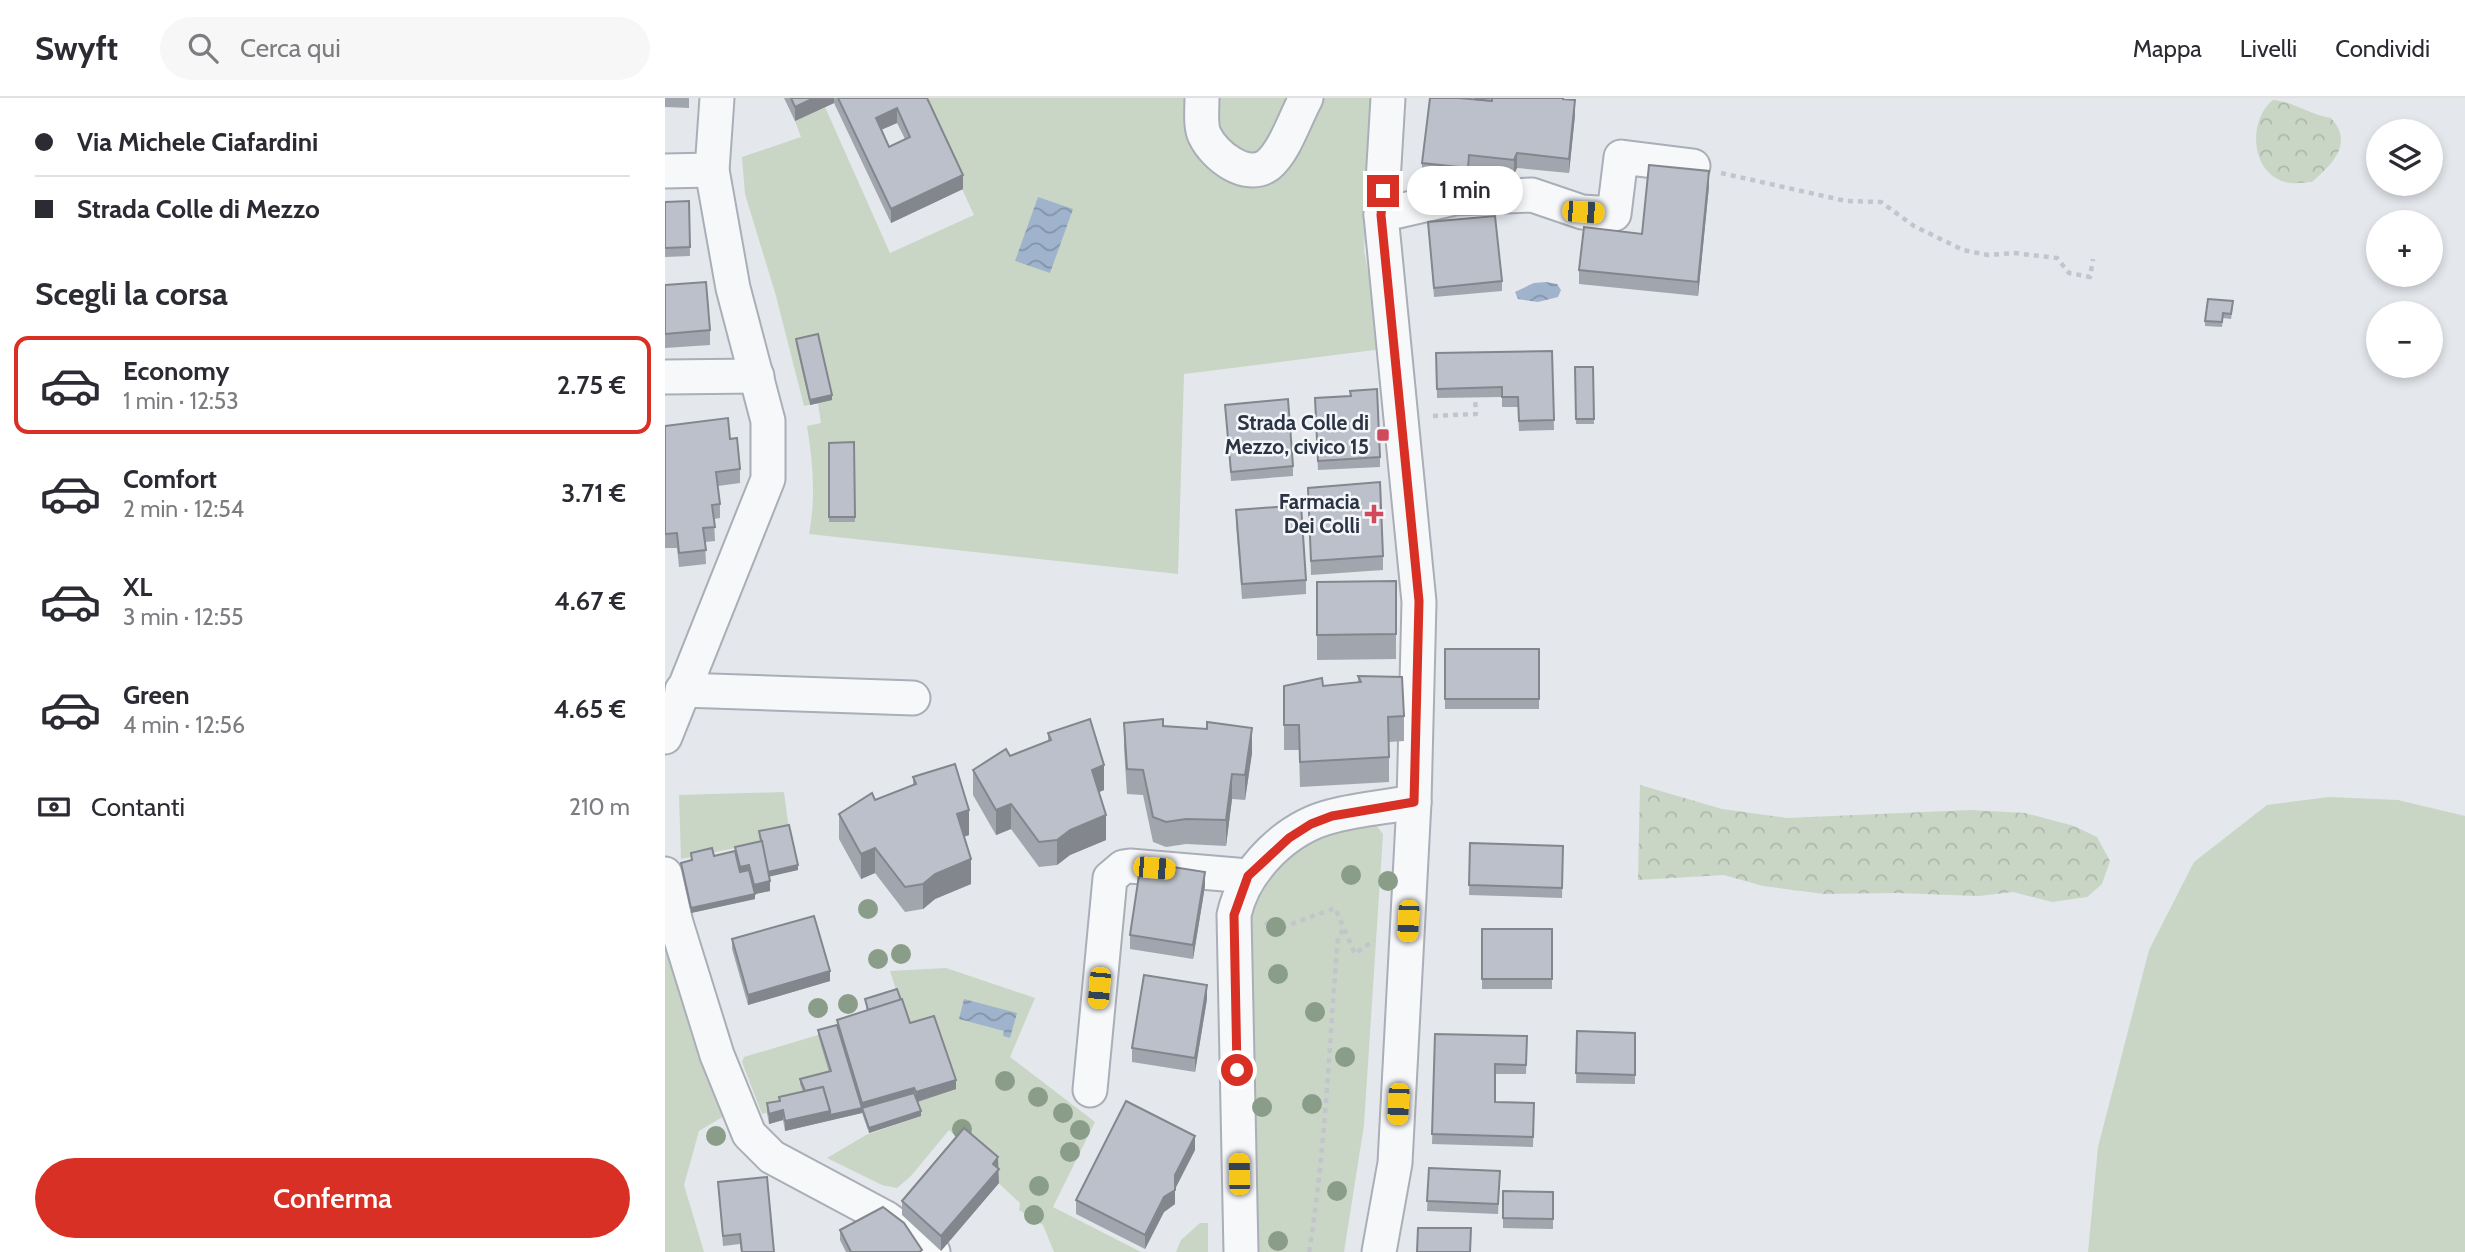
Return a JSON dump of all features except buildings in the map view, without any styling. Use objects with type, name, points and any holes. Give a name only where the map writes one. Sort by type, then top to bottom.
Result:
[{"type":"street","points":[[665,737],[768,479],[768,421],[733,288],[712,170],[717,98]]},
{"type":"street","points":[[1202,98],[1204,135],[1222,157],[1238,168],[1251,170],[1267,166],[1305,98]]},
{"type":"street","points":[[1380,1252],[1395,1163],[1414,802],[1419,601],[1381,215],[1388,98]]},
{"type":"street","points":[[1381,215],[1455,198],[1532,195],[1583,212],[1614,214],[1621,157],[1693,166]]},
{"type":"street","points":[[665,171],[712,170]]},
{"type":"street","points":[[665,377],[757,376]]},
{"type":"street","points":[[683,690],[913,698]]},
{"type":"street","points":[[1241,1252],[1234,915],[1248,876],[1289,838],[1311,824],[1332,816],[1414,802]]},
{"type":"street","points":[[1090,1090],[1110,878],[1123,867],[1130,866],[1248,876]]},
{"type":"street","points":[[665,874],[676,923],[717,1055],[749,1134],[772,1157],[886,1218],[933,1252]]},
{"type":"path","points":[[1693,166],[1846,201],[1881,202],[1914,226],[1963,250],[1988,255],[2014,253],[2057,258],[2069,274],[2090,277],[2093,258]]},
{"type":"path","points":[[1425,417],[1476,414],[1475,398]]},
{"type":"path","points":[[1256,915],[1275,930],[1335,908],[1355,954],[1374,941],[1375,930]]},
{"type":"path","points":[[1309,1252],[1322,1174],[1325,1089],[1338,937],[1344,929]]},
{"type":"green space","points":[[920,98],[1372,98],[1364,250],[1382,349],[1184,374],[1178,574],[809,534],[813,480],[807,426],[821,423],[818,403],[804,406],[776,296],[745,194],[742,157],[801,137],[795,121],[825,107],[890,253],[974,215]]},
{"type":"green space","points":[[2273,100],[2331,118],[2338,127],[2341,144],[2338,153],[2312,182],[2293,183],[2277,179],[2267,171],[2260,160],[2256,134],[2264,109]]},
{"type":"green space","points":[[1640,785],[1722,809],[1787,818],[1971,810],[2025,813],[2074,826],[2097,837],[2110,861],[2102,884],[2087,897],[2052,902],[2013,892],[1979,896],[1824,894],[1763,886],[1724,875],[1638,880]]},
{"type":"green space","points":[[784,792],[789,830],[760,843],[681,859],[679,795]]},
{"type":"green space","points":[[2329,797],[2398,800],[2465,816],[2465,1252],[2088,1252],[2098,1147],[2149,950],[2194,862],[2267,805]]},
{"type":"green space","points":[[1376,825],[1383,834],[1364,1125],[1344,1252],[1249,1252],[1244,924],[1265,877],[1304,844],[1330,831]]},
{"type":"green space","points":[[665,934],[724,1116],[699,1131],[684,1185],[704,1252],[665,1252]]},
{"type":"green space","points":[[946,968],[1035,998],[1010,1057],[1095,1122],[1053,1207],[1141,1252],[1054,1252],[1043,1225],[1019,1210],[1020,1203],[993,1178],[998,1171],[949,1130],[911,1176],[897,1188],[882,1185],[827,1158],[866,1135],[921,1116],[916,1102],[910,1033],[890,971]]},
{"type":"green space","points":[[818,1035],[831,1076],[807,1101],[762,1114],[742,1062],[744,1057]]},
{"type":"green space","points":[[1200,1223],[1208,1223],[1208,1252],[1176,1252],[1181,1240]]},
{"type":"water","points":[[1038,197],[1073,209],[1050,273],[1015,261]]},
{"type":"water","points":[[1534,283],[1557,284],[1561,290],[1558,297],[1538,302],[1518,299],[1515,292]]},
{"type":"water","points":[[964,999],[1017,1013],[1010,1038],[1003,1036],[1004,1031],[959,1019]]},
{"type":"place","name":"Strada Colle di Mezzo, civico 15","points":[[1383,435]]},
{"type":"place","name":"Farmacia Dei Colli","points":[[1374,514]]},
{"type":"route","points":[[1237,1070],[1234,915],[1238,897],[1248,876],[1289,838],[1311,824],[1332,816],[1414,802],[1419,601],[1381,215],[1383,191]]}]
